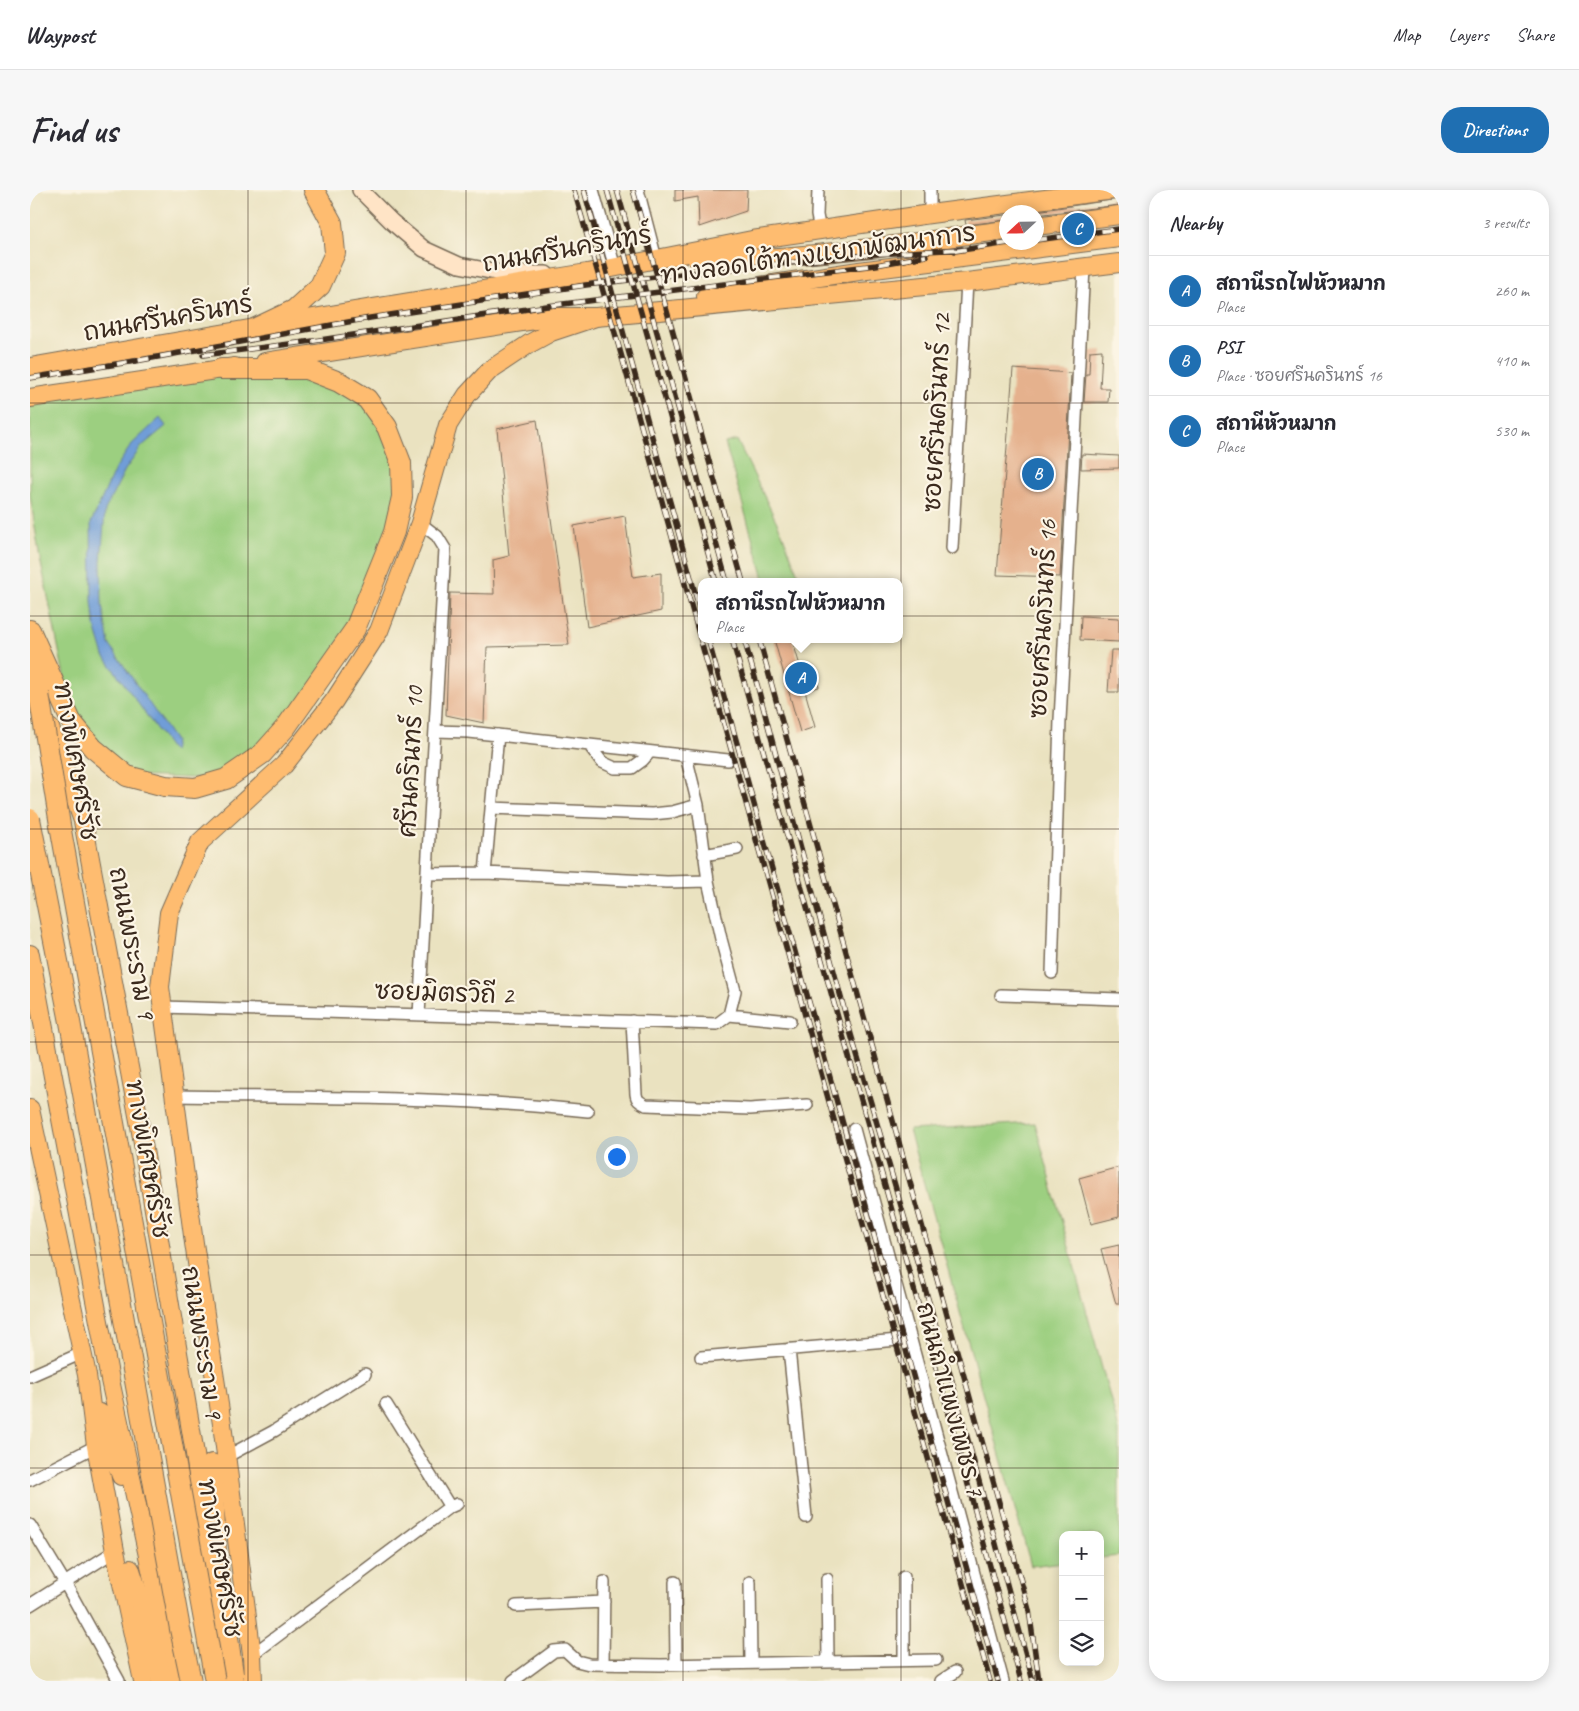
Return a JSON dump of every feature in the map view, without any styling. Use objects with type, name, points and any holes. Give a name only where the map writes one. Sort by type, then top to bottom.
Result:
[{"type":"highway","points":[[254,329],[294,310],[320,286],[335,253],[332,223],[314,190]]},
{"type":"highway","points":[[30,630],[71,721],[93,748],[127,776],[165,786],[195,788],[226,779],[262,754],[286,727],[355,629],[394,532],[402,497],[401,463],[387,427],[366,399],[339,382],[306,369],[221,369]]},
{"type":"highway","name":"ทางพิเศษศรีรัช","points":[[30,647],[60,825],[215,1681]]},
{"type":"highway","name":"ทางพิเศษศรีรัช","points":[[30,819],[70,1022],[190,1681]]},
{"type":"highway","points":[[219,1461],[216,1553],[234,1681]]},
{"type":"highway","points":[[130,1570],[144,1613],[162,1681]]},
{"type":"main road","points":[[360,190],[392,222],[424,249],[459,265],[506,274],[586,273]]},
{"type":"main road","name":"ถนนศรีนครินทร์","points":[[30,367],[586,273],[752,240],[1114,190]]},
{"type":"main road","points":[[1044,225],[1119,215]]},
{"type":"main road","name":"ทางลอดใต้ทางแยกพัฒนาการ","points":[[662,258],[768,258],[856,250],[999,231]]},
{"type":"main road","name":"ทางลอดใต้ทางแยกพัฒนาการ","points":[[554,317],[722,294],[858,270],[1119,238]]},
{"type":"main road","points":[[30,398],[554,317],[596,316],[967,282],[1119,263]]},
{"type":"main road","points":[[253,1681],[252,1655],[219,1461],[203,1295],[194,1243],[162,1007],[160,988],[168,913],[200,842],[284,765],[334,701],[378,631],[420,523],[448,425],[467,395],[490,370],[529,344],[551,332],[596,316]]},
{"type":"main road","name":"ถนนพระราม 9","points":[[38,694],[83,821],[140,1126],[195,1454],[212,1600],[226,1681]]},
{"type":"main road","points":[[30,954],[110,1380],[175,1681]]},
{"type":"main road","points":[[30,1109],[87,1375],[96,1446],[115,1551],[143,1681]]},
{"type":"main road","points":[[87,1375],[148,1557]]},
{"type":"main road","points":[[148,1557],[156,1543],[173,1535],[190,1532],[206,1546]]},
{"type":"street","points":[[592,190],[614,268]]},
{"type":"street","points":[[638,190],[662,258]]},
{"type":"street","points":[[818,190],[817,215],[820,231]]},
{"type":"street","points":[[930,190],[930,214]]},
{"type":"street","name":"ซอยศรีนครินทร์ 16","points":[[1052,973],[1060,720],[1084,268]]},
{"type":"street","name":"ซอยศรีนครินทร์ 12","points":[[952,548],[967,282]]},
{"type":"street","name":"ศรีนครินทร์ 10","points":[[420,523],[437,536],[445,549],[420,1015]]},
{"type":"street","points":[[435,731],[469,732],[728,760]]},
{"type":"street","points":[[485,873],[498,735]]},
{"type":"street","points":[[589,745],[602,762],[615,768],[632,768],[650,752]]},
{"type":"street","points":[[686,756],[698,805],[708,880],[721,939],[736,991],[727,1018]]},
{"type":"street","points":[[491,808],[652,814],[672,812],[698,805]]},
{"type":"street","points":[[704,855],[736,849]]},
{"type":"street","points":[[427,874],[485,873],[667,882],[708,880]]},
{"type":"street","points":[[1001,995],[1119,999]]},
{"type":"street","name":"ซอยมิตรวิถี 2","points":[[162,1007],[717,1024],[727,1018],[790,1021]]},
{"type":"street","points":[[632,1021],[636,1094],[637,1100],[640,1103],[646,1105],[750,1109],[807,1106]]},
{"type":"street","points":[[175,1096],[524,1104],[588,1111]]},
{"type":"street","name":"ถนนกำแพงเพชร 7","points":[[854,1129],[1003,1681]]},
{"type":"street","points":[[701,1357],[910,1339]]},
{"type":"street","points":[[789,1349],[806,1517]]},
{"type":"street","points":[[30,1376],[82,1353]]},
{"type":"street","points":[[219,1461],[274,1431],[365,1374]]},
{"type":"street","points":[[252,1655],[454,1506],[386,1404]]},
{"type":"street","points":[[30,1480],[96,1446]]},
{"type":"street","points":[[30,1525],[65,1583],[119,1681]]},
{"type":"street","points":[[30,1605],[115,1551]]},
{"type":"street","points":[[904,1577],[904,1660]]},
{"type":"street","points":[[827,1579],[828,1661]]},
{"type":"street","points":[[603,1664],[604,1582]]},
{"type":"street","points":[[675,1582],[676,1664]]},
{"type":"street","points":[[750,1582],[751,1663]]},
{"type":"street","points":[[516,1606],[604,1602]]},
{"type":"street","points":[[513,1681],[554,1651],[565,1650],[577,1661],[589,1664],[936,1660]]},
{"type":"street","points":[[941,1681],[955,1672]]},
{"type":"green space","points":[[221,369],[339,382],[387,427],[402,497],[355,629],[286,727],[226,779],[127,776],[74,724],[39,553],[30,495],[30,398]]},
{"type":"green space","points":[[737,440],[782,533],[799,578],[764,578],[725,443]]},
{"type":"green space","points":[[1035,1123],[1119,1430],[1119,1556],[1104,1558],[1104,1531],[1059,1531],[1059,1562],[1031,1566],[909,1130]]},
{"type":"water","points":[[160,418],[166,426],[142,446],[125,470],[105,510],[101,562],[102,605],[109,644],[175,741],[173,752],[104,656],[95,626],[92,601],[91,523],[115,469],[132,444]]},
{"type":"building","points":[[675,190],[747,190],[746,211],[699,227],[698,197],[675,201]]},
{"type":"building","points":[[1119,199],[1119,205],[1044,214],[1044,210]]},
{"type":"building","points":[[999,216],[999,221],[966,225],[965,220]]},
{"type":"building","points":[[1102,350],[1100,388],[1109,388],[1108,402],[1084,402],[1086,374],[1089,374],[1090,351]]},
{"type":"building","points":[[1013,369],[1071,373],[1060,577],[997,575]]},
{"type":"building","points":[[537,420],[569,645],[487,647],[484,723],[446,715],[450,593],[494,594],[493,560],[509,556],[497,429]]},
{"type":"building","points":[[1082,454],[1119,456],[1119,468],[1081,469]]},
{"type":"building","points":[[625,516],[633,577],[661,573],[661,611],[587,627],[574,526]]},
{"type":"building","points":[[1081,616],[1119,618],[1119,642],[1080,640]]},
{"type":"building","points":[[775,643],[793,643],[801,669],[813,666],[819,687],[805,691],[815,727],[800,732]]},
{"type":"building","points":[[1111,650],[1119,650],[1119,692],[1108,692]]},
{"type":"building","points":[[1119,1167],[1119,1217],[1091,1224],[1079,1178]]},
{"type":"building","points":[[1119,1245],[1119,1304],[1116,1304],[1101,1249]]},
{"type":"railway","points":[[574,190],[698,631]]},
{"type":"railway","points":[[584,190],[698,603]]},
{"type":"railway","points":[[607,190],[715,578]]},
{"type":"railway","points":[[617,190],[726,578]]},
{"type":"railway","points":[[633,190],[742,578]]},
{"type":"railway","points":[[1044,239],[1119,229]]},
{"type":"railway","points":[[955,251],[999,244]]},
{"type":"railway","points":[[30,378],[136,361],[370,318],[586,285],[875,254],[962,249]]},
{"type":"railway","points":[[203,355],[313,341],[547,306],[876,265],[926,256]]},
{"type":"railway","points":[[701,643],[990,1681]]},
{"type":"railway","points":[[709,643],[998,1681]]},
{"type":"railway","points":[[733,643],[947,1407],[1021,1681]]},
{"type":"railway","points":[[745,643],[850,1031],[952,1381],[1033,1681]]},
{"type":"railway","points":[[760,643],[1029,1610],[1039,1681]]},
{"type":"place","name":"สถานีหัวหมาก","points":[[1078,229]]},
{"type":"place","name":"PSI","points":[[1038,474]]},
{"type":"place","name":"สถานีรถไฟหัวหมาก","points":[[801,678]]}]
